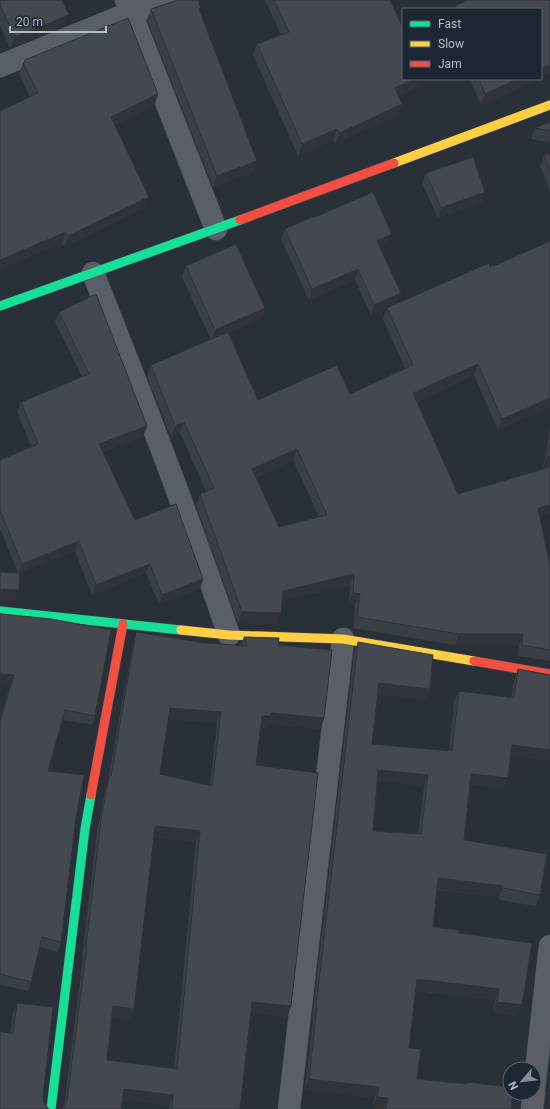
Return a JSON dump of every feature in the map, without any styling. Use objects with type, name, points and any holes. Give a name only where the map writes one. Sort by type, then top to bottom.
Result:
[{"type":"street","points":[[0,66],[128,7],[169,0]]},
{"type":"street","points":[[128,7],[216,229]]},
{"type":"street","points":[[0,306],[216,229],[550,105]]},
{"type":"street","points":[[93,273],[143,398],[191,526],[229,635]]},
{"type":"street","points":[[0,611],[229,635],[343,639],[550,674]]},
{"type":"street","points":[[51,1109],[85,829],[123,624]]},
{"type":"street","points":[[289,1109],[343,639]]},
{"type":"street","points":[[538,1061],[548,982],[550,946]]},
{"type":"building","points":[[0,0],[62,0],[69,15],[15,37],[0,5]]},
{"type":"building","points":[[178,0],[198,0],[201,8],[199,9],[257,161],[217,176],[151,9]]},
{"type":"building","points":[[274,0],[390,0],[402,26],[402,80],[413,80],[395,88],[402,104],[340,133],[337,129],[302,144],[257,44],[289,32]]},
{"type":"building","points":[[468,0],[550,0],[550,65],[542,69],[542,8],[456,8],[455,6]]},
{"type":"building","points":[[128,18],[158,94],[111,117],[149,197],[68,236],[66,232],[0,260],[0,111],[38,93],[23,63],[25,60]]},
{"type":"building","points":[[479,80],[516,80],[485,94]]},
{"type":"building","points":[[550,122],[550,131],[535,128]]},
{"type":"building","points":[[550,153],[550,171],[544,156]]},
{"type":"building","points":[[473,157],[485,192],[441,208],[426,173]]},
{"type":"building","points":[[373,192],[392,234],[377,241],[401,293],[374,305],[358,269],[312,289],[285,229]]},
{"type":"building","points":[[550,241],[550,398],[502,419],[478,364],[413,393],[458,494],[550,467],[550,505],[538,508],[550,566],[550,650],[522,645],[523,634],[459,634],[357,617],[360,594],[353,593],[354,574],[283,591],[281,613],[242,612],[200,494],[214,488],[184,422],[175,426],[151,365],[228,332],[258,400],[337,365],[350,394],[413,365],[387,308],[489,263],[490,267]],"holes":[[[297,449],[327,515],[279,527],[252,469]]]},
{"type":"building","points":[[236,244],[265,308],[215,330],[186,266]]},
{"type":"building","points":[[96,294],[147,426],[99,444],[135,520],[176,504],[203,579],[162,595],[150,564],[96,585],[79,541],[22,564],[0,510],[0,460],[38,444],[21,402],[89,374],[59,312]]},
{"type":"building","points":[[550,442],[550,457],[547,458]]},
{"type":"building","points":[[0,572],[20,573],[19,590],[0,590]]},
{"type":"building","points":[[0,613],[51,619],[111,630],[95,716],[65,710],[48,771],[84,775],[76,818],[61,942],[42,937],[31,982],[0,974],[0,721],[14,675],[0,674]]},
{"type":"building","points":[[136,632],[205,643],[247,646],[244,637],[279,638],[278,645],[332,650],[324,718],[271,713],[271,716],[262,716],[256,765],[318,773],[291,1006],[252,1002],[240,1109],[172,1109],[173,1095],[124,1089],[121,1109],[61,1109],[65,1106],[67,1100],[87,947],[101,820],[109,776],[111,776]],"holes":[[[170,708],[221,712],[212,786],[160,774]],[[155,826],[200,831],[177,1069],[107,1060],[113,1006],[134,1009]]]},
{"type":"building","points":[[358,642],[433,655],[430,689],[379,683],[372,744],[452,751],[459,691],[514,698],[518,669],[550,675],[550,750],[512,745],[508,778],[471,774],[464,840],[547,854],[540,895],[503,888],[503,886],[438,878],[433,927],[459,930],[459,933],[532,943],[522,1005],[497,1002],[499,989],[417,979],[409,1048],[421,1049],[417,1079],[502,1086],[502,1101],[512,1101],[511,1109],[386,1109],[388,1098],[377,1097],[379,1087],[309,1079]],"holes":[[[378,770],[428,775],[421,834],[373,831]]]},
{"type":"building","points":[[17,1003],[53,1007],[43,1097],[44,1103],[49,1109],[0,1109],[0,1031],[13,1034]]},
{"type":"traffic: fast","points":[[0,306],[240,220]]},
{"type":"traffic: fast","points":[[0,611],[181,630]]},
{"type":"traffic: fast","points":[[51,1109],[85,829],[91,795]]},
{"type":"traffic: slow","points":[[394,163],[550,105]]},
{"type":"traffic: slow","points":[[181,630],[229,635],[343,639],[474,661]]},
{"type":"traffic: jam","points":[[240,220],[394,163]]},
{"type":"traffic: jam","points":[[91,795],[123,624]]},
{"type":"traffic: jam","points":[[474,661],[550,674]]}]
